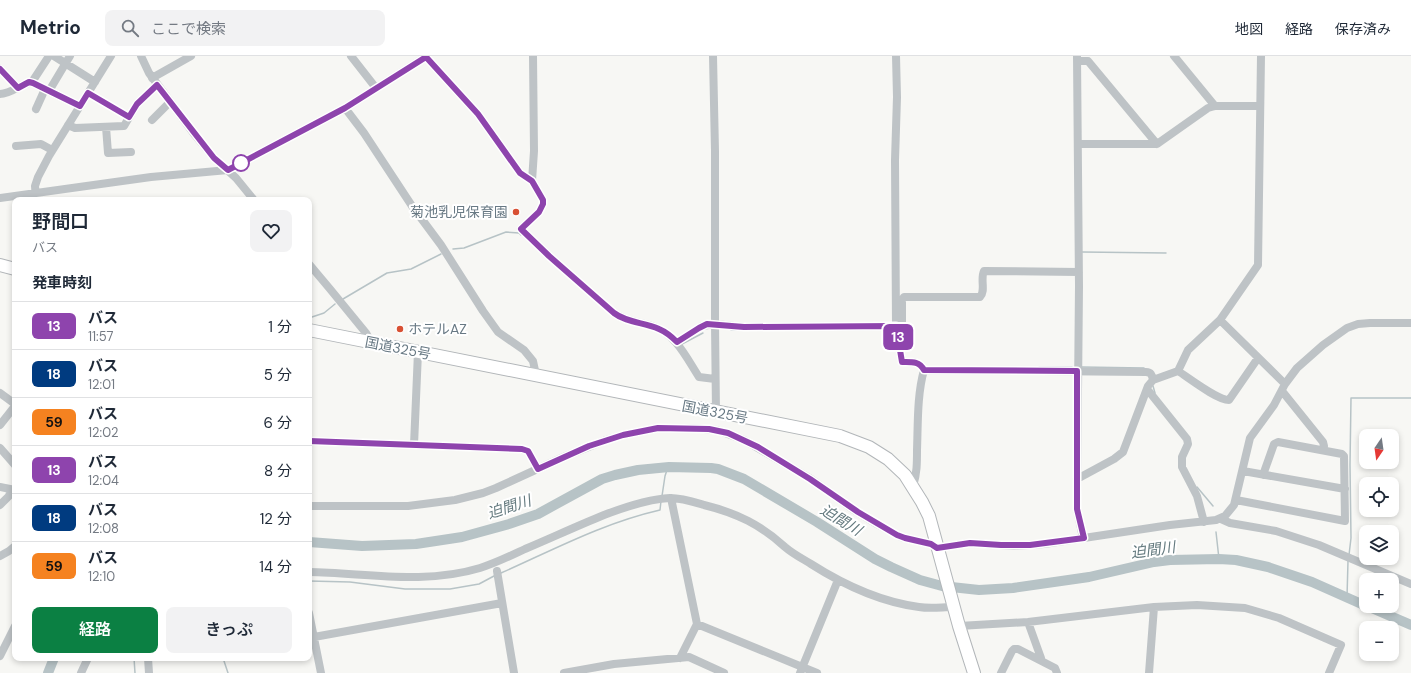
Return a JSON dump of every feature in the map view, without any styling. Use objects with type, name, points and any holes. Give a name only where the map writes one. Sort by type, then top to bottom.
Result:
[{"type":"highway","points":[[0,264],[12,268]]},
{"type":"highway","name":"国道325号","points":[[312,331],[850,439],[869,447],[888,459],[905,475],[913,486],[929,516],[959,626],[974,673]]},
{"type":"street","points":[[33,83],[49,56]]},
{"type":"street","points":[[54,56],[95,82]]},
{"type":"street","points":[[36,109],[70,56]]},
{"type":"street","points":[[35,196],[35,186],[38,176],[52,150],[111,56]]},
{"type":"street","points":[[142,56],[149,74],[170,102],[214,158],[236,178],[252,197]]},
{"type":"street","points":[[68,125],[75,128],[124,126],[137,104],[155,81],[191,56]]},
{"type":"street","points":[[351,56],[376,88]]},
{"type":"street","points":[[18,197],[35,196],[151,177],[228,170],[345,108],[426,56],[478,114],[520,173],[532,181],[543,200],[543,204],[539,212],[521,229],[549,256],[618,316],[661,330],[677,342],[699,377],[715,380]]},
{"type":"street","points":[[532,181],[534,151],[534,56]]},
{"type":"street","points":[[713,56],[716,412]]},
{"type":"street","points":[[896,56],[896,326],[902,362],[918,363],[924,370],[921,380],[916,476],[913,486]]},
{"type":"street","points":[[1174,56],[1215,106]]},
{"type":"street","points":[[1077,479],[1122,452],[1147,389],[1154,380],[1178,370],[1188,350],[1220,320],[1258,265],[1261,56]]},
{"type":"street","points":[[1084,538],[1077,509],[1077,58],[1088,61],[1157,144]]},
{"type":"street","points":[[0,69],[18,88]]},
{"type":"street","points":[[0,94],[8,94],[29,82],[80,106]]},
{"type":"street","points":[[88,93],[129,117]]},
{"type":"street","points":[[152,120],[170,102]]},
{"type":"street","points":[[1078,144],[1157,144],[1208,108],[1215,106],[1260,106]]},
{"type":"street","points":[[345,108],[364,133],[412,206],[441,245],[498,332],[524,350],[533,361],[536,375]]},
{"type":"street","points":[[106,127],[108,153],[131,152]]},
{"type":"street","points":[[16,146],[41,144],[52,150]]},
{"type":"street","points":[[0,198],[12,197]]},
{"type":"street","points":[[312,269],[366,333],[371,342]]},
{"type":"street","points":[[677,342],[702,326],[715,324],[744,327],[901,326],[902,300],[904,297],[980,297],[983,293],[984,271],[1078,272]]},
{"type":"street","points":[[1220,320],[1258,358],[1283,387],[1323,442],[1323,450]]},
{"type":"street","points":[[312,506],[393,506],[443,502],[484,493],[589,446],[623,435],[658,428],[673,428],[717,430],[735,436],[758,447],[810,479],[854,510],[881,526],[901,537],[927,542],[937,548],[970,543],[1008,546],[1030,545],[1170,525],[1204,522],[1221,519],[1229,513],[1236,500],[1250,438],[1274,405],[1283,387],[1306,360],[1347,328],[1358,324],[1370,322],[1411,323]]},
{"type":"street","points":[[414,445],[418,352]]},
{"type":"street","points":[[1178,370],[1207,391],[1229,400],[1258,358]]},
{"type":"street","points":[[924,370],[1149,372],[1154,380]]},
{"type":"street","points":[[1147,389],[1187,439],[1188,444],[1182,457],[1182,467],[1197,496],[1204,522]]},
{"type":"street","points":[[0,393],[12,403]]},
{"type":"street","points":[[0,425],[12,409]]},
{"type":"street","points":[[312,441],[522,449],[528,451],[538,469]]},
{"type":"street","points":[[1236,500],[1344,521],[1344,456],[1342,454],[1278,442],[1274,444],[1264,475]]},
{"type":"street","points":[[0,448],[12,462]]},
{"type":"street","points":[[1243,471],[1344,489]]},
{"type":"street","points":[[0,487],[12,490]]},
{"type":"street","points":[[0,505],[12,492]]},
{"type":"street","points":[[312,572],[412,578],[453,574],[480,568],[496,562],[614,511],[653,500],[671,498],[692,501],[727,510],[745,518],[769,533],[792,552],[838,580],[871,595],[888,601],[920,607],[935,608],[953,604]]},
{"type":"street","points":[[671,498],[697,624],[680,658]]},
{"type":"street","points":[[1221,519],[1230,523],[1276,531],[1306,540],[1333,550],[1411,584]]},
{"type":"street","points":[[0,556],[12,548]]},
{"type":"street","points":[[497,571],[514,673]]},
{"type":"street","points":[[801,670],[838,580]]},
{"type":"street","points":[[314,637],[502,603]]},
{"type":"street","points":[[959,626],[1028,622],[1154,607],[1197,604],[1245,608],[1279,618],[1341,645],[1329,673]]},
{"type":"street","points":[[1148,673],[1154,607]]},
{"type":"street","points":[[1028,622],[1041,658],[1040,660]]},
{"type":"street","points":[[697,624],[801,670],[817,673]]},
{"type":"street","points":[[312,627],[321,673]]},
{"type":"street","points":[[0,656],[12,632]]},
{"type":"street","points":[[1001,673],[1014,649],[1018,649],[1040,660],[1054,668],[1057,673]]},
{"type":"street","points":[[564,673],[614,668],[689,657],[724,673]]},
{"type":"street","points":[[81,673],[87,661]]},
{"type":"street","points":[[148,661],[149,673]]},
{"type":"waterway","points":[[453,249],[464,248],[506,232],[519,233],[521,235]]},
{"type":"waterway","points":[[1082,252],[1166,253]]},
{"type":"waterway","points":[[343,299],[387,273],[411,269],[441,254]]},
{"type":"waterway","points":[[312,317],[324,313],[335,304]]},
{"type":"waterway","points":[[731,330],[737,330]]},
{"type":"waterway","points":[[682,344],[703,333]]},
{"type":"waterway","points":[[1039,367],[1072,367]]},
{"type":"waterway","points":[[1082,367],[1144,368]]},
{"type":"waterway","points":[[1153,386],[1155,393]]},
{"type":"waterway","points":[[1349,555],[1351,538],[1351,398],[1411,398]]},
{"type":"waterway","points":[[662,496],[668,467]]},
{"type":"waterway","name":"迫間川","points":[[312,542],[362,546],[416,544],[462,537],[538,514],[602,479],[615,475],[638,470],[669,467],[711,468],[718,469],[744,479],[817,522],[875,559],[920,580],[942,586],[979,590],[1013,588],[1089,577],[1154,562],[1170,560],[1219,559],[1236,560],[1268,567],[1312,582],[1359,603]]},
{"type":"waterway","points":[[1197,487],[1213,506]]},
{"type":"waterway","points":[[501,573],[559,546],[618,522],[660,510],[661,501]]},
{"type":"waterway","points":[[1216,532],[1219,559]]},
{"type":"waterway","points":[[1347,597],[1348,561]]},
{"type":"waterway","points":[[312,581],[350,582],[405,589],[450,589],[479,584],[494,576]]},
{"type":"waterway","name":"迫間川","points":[[1383,613],[1411,625]]},
{"type":"waterway","name":"迫間川","points":[[48,673],[53,661]]},
{"type":"waterway","points":[[134,661],[135,673]]},
{"type":"waterway","points":[[224,661],[228,673]]},
{"type":"bus line","name":"13","points":[[0,69],[18,88],[29,82],[33,83],[80,106],[88,93],[129,117],[137,104],[157,85],[214,158],[228,170],[319,123],[426,57],[478,114],[520,173],[532,181],[543,200],[543,204],[539,212],[521,229],[549,256],[614,313],[624,319],[658,328],[677,342],[707,324],[744,327],[896,326],[902,362],[918,363],[924,370],[1077,371],[1077,509],[1084,538],[1030,545],[1014,546],[970,543],[937,548],[927,542],[916,541],[897,535],[858,512],[810,479],[758,447],[728,433],[717,430],[658,428],[640,431],[589,446],[538,469],[528,451],[522,449],[312,441]]},
{"type":"place","name":"菊池乳児保育園","points":[[516,212]]},
{"type":"place","name":"ホテルAZ","points":[[400,329]]}]
